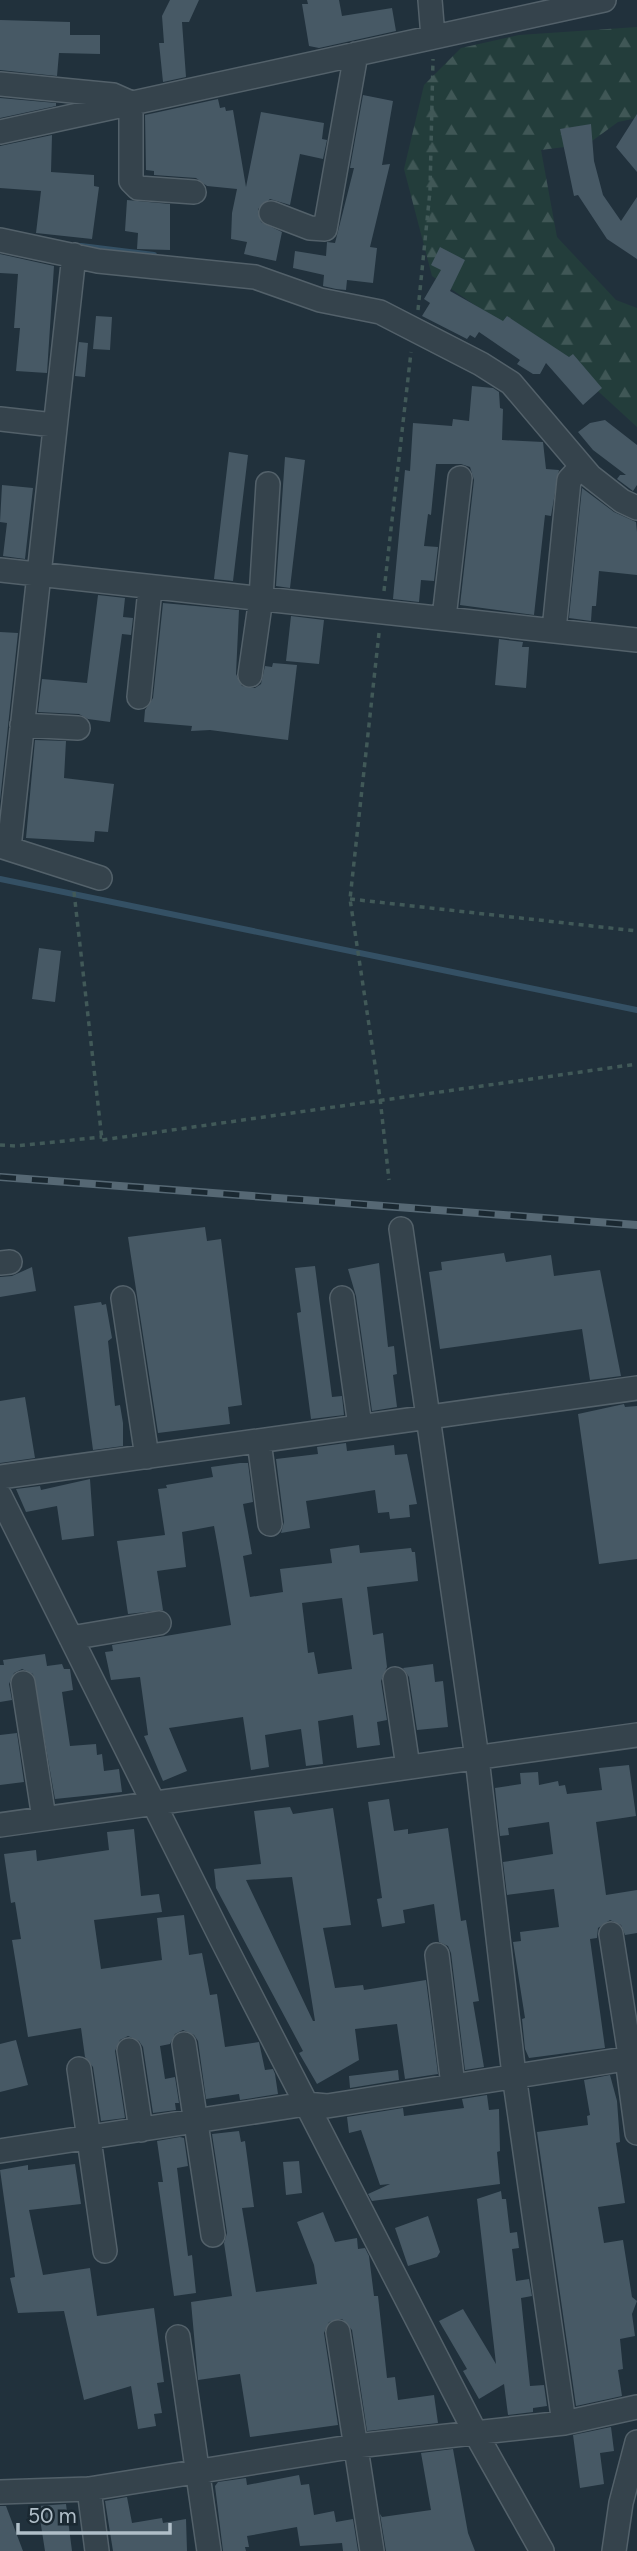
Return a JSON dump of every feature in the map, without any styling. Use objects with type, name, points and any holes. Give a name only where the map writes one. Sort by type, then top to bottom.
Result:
[{"type":"street","points":[[430,0],[433,37]]},
{"type":"street","points":[[0,132],[604,0]]},
{"type":"street","points":[[271,213],[310,229],[325,229],[356,54]]},
{"type":"street","points":[[0,84],[113,95],[131,103]]},
{"type":"street","points":[[131,103],[131,181],[138,188],[194,192]]},
{"type":"street","points":[[0,240],[98,261],[255,277],[320,300],[368,308],[510,383],[581,467],[622,501],[637,508]]},
{"type":"street","points":[[74,255],[22,725],[5,847],[100,878]]},
{"type":"street","points":[[0,419],[54,425]]},
{"type":"street","points":[[554,630],[569,480],[581,467]]},
{"type":"street","points":[[444,618],[460,478]]},
{"type":"street","points":[[250,675],[261,598],[268,484]]},
{"type":"street","points":[[0,570],[150,589],[261,598],[637,640]]},
{"type":"street","points":[[139,696],[150,589]]},
{"type":"street","points":[[22,725],[78,728]]},
{"type":"street","points":[[401,1229],[477,1758],[514,2075],[564,2423]]},
{"type":"street","points":[[124,1298],[148,1457]]},
{"type":"street","points":[[342,1298],[360,1426]]},
{"type":"street","points":[[0,1477],[637,1388]]},
{"type":"street","points":[[259,1441],[270,1524]]},
{"type":"street","points":[[0,1496],[151,1803],[475,2432],[542,2551]]},
{"type":"street","points":[[71,1638],[159,1623]]},
{"type":"street","points":[[395,1679],[408,1767]]},
{"type":"street","points":[[23,1683],[44,1818]]},
{"type":"street","points":[[0,1825],[637,1735]]},
{"type":"street","points":[[611,1934],[632,2058],[637,2133]]},
{"type":"street","points":[[437,1955],[453,2085]]},
{"type":"street","points":[[184,2044],[213,2235]]},
{"type":"street","points":[[129,2050],[141,2130]]},
{"type":"street","points":[[0,2151],[306,2104],[327,2106],[632,2058]]},
{"type":"street","points":[[79,2069],[105,2251]]},
{"type":"street","points":[[338,2332],[372,2551]]},
{"type":"street","points":[[178,2337],[209,2551]]},
{"type":"street","points":[[0,2493],[89,2489],[356,2446],[564,2423],[637,2407]]},
{"type":"street","points":[[614,2551],[621,2503],[637,2442]]},
{"type":"street","points":[[89,2489],[97,2551]]},
{"type":"path","points":[[418,307],[430,191],[433,37]]},
{"type":"path","points":[[389,1180],[380,1098],[350,899],[415,331]]},
{"type":"path","points":[[72,869],[102,1140],[380,1098],[637,1064]]},
{"type":"path","points":[[350,899],[637,931]]},
{"type":"path","points":[[0,1145],[16,1146],[102,1136]]},
{"type":"green space","points":[[637,27],[637,118],[618,122],[588,144],[541,150],[557,237],[616,300],[637,308],[637,427],[588,382],[432,276],[404,169],[424,85],[461,48],[519,35]]},
{"type":"building","points":[[170,0],[199,0],[189,22],[182,22],[186,77],[163,82],[159,43],[164,43],[162,16]]},
{"type":"building","points":[[307,0],[339,0],[342,16],[392,8],[396,31],[319,48],[309,46],[302,4],[308,4]]},
{"type":"building","points":[[0,20],[70,22],[70,35],[100,35],[100,54],[59,53],[57,76],[0,70]]},
{"type":"building","points":[[363,95],[393,101],[382,165],[390,164],[370,247],[377,248],[373,283],[347,280],[346,290],[336,289],[323,286],[324,275],[293,268],[295,251],[326,256],[327,242],[335,243],[354,168],[350,168]]},
{"type":"building","points":[[0,98],[56,103],[56,106],[0,118]]},
{"type":"building","points":[[218,99],[220,108],[233,110],[246,187],[261,112],[324,123],[322,139],[327,140],[323,159],[300,154],[290,205],[270,199],[258,209],[261,222],[282,232],[276,261],[244,254],[247,242],[231,239],[232,213],[237,189],[207,186],[196,178],[154,175],[154,171],[146,170],[145,115]]},
{"type":"building","points":[[637,114],[637,172],[616,147]]},
{"type":"building","points":[[591,124],[594,161],[603,195],[621,221],[637,197],[637,259],[607,239],[578,195],[574,196],[560,129]]},
{"type":"building","points":[[52,135],[51,172],[94,175],[94,186],[99,187],[92,239],[36,233],[41,191],[0,188],[0,146]]},
{"type":"building","points":[[127,200],[170,204],[170,250],[137,249],[138,233],[125,231]]},
{"type":"building","points":[[440,247],[465,260],[450,291],[503,321],[507,316],[569,357],[573,354],[602,388],[583,405],[546,363],[540,374],[533,374],[517,364],[520,360],[479,332],[475,338],[470,335],[467,339],[422,316],[430,303],[424,299],[441,270],[431,265]]},
{"type":"building","points":[[0,254],[54,266],[47,373],[16,371],[20,328],[14,328],[18,274],[0,273]]},
{"type":"building","points":[[96,316],[112,317],[110,350],[93,349]]},
{"type":"building","points":[[79,342],[88,343],[85,377],[75,376]]},
{"type":"building","points":[[472,386],[493,388],[499,392],[500,408],[503,409],[502,440],[543,442],[546,469],[559,470],[551,516],[545,515],[534,615],[460,605],[474,480],[470,467],[461,464],[436,464],[431,515],[428,514],[424,546],[438,547],[434,581],[421,580],[419,602],[393,599],[405,470],[410,471],[413,423],[452,426],[453,419],[469,421]]},
{"type":"building","points":[[605,420],[637,445],[637,485],[633,491],[617,479],[620,475],[626,475],[593,450],[578,432],[590,423]]},
{"type":"building","points":[[229,452],[248,455],[233,581],[214,579]]},
{"type":"building","points":[[285,457],[305,460],[290,588],[276,586]]},
{"type":"building","points":[[2,485],[33,488],[25,559],[3,556],[7,523],[0,522]]},
{"type":"building","points":[[582,488],[614,512],[636,522],[637,532],[637,575],[599,571],[596,606],[592,606],[591,621],[569,618]]},
{"type":"building","points":[[98,595],[125,598],[123,617],[133,618],[131,635],[122,634],[110,722],[88,719],[79,714],[38,712],[42,679],[87,683]]},
{"type":"building","points":[[163,603],[239,610],[236,674],[242,686],[255,688],[261,684],[265,666],[272,667],[273,663],[297,665],[288,740],[210,730],[191,731],[192,726],[144,722],[145,710],[153,698]]},
{"type":"building","points":[[291,616],[324,620],[319,664],[286,661]]},
{"type":"building","points":[[0,632],[18,633],[0,801]]},
{"type":"building","points":[[499,639],[523,642],[522,647],[529,647],[526,688],[495,685]]},
{"type":"building","points":[[35,740],[66,741],[64,778],[114,784],[108,832],[95,831],[94,842],[26,838]]},
{"type":"building","points":[[39,948],[61,951],[55,1002],[32,999]]},
{"type":"building","points":[[205,1227],[207,1241],[221,1239],[242,1405],[228,1407],[230,1424],[158,1433],[128,1237]]},
{"type":"building","points":[[504,1253],[506,1262],[551,1255],[554,1276],[600,1270],[621,1376],[590,1380],[582,1329],[440,1349],[429,1272],[442,1270],[441,1262]]},
{"type":"building","points":[[379,1263],[388,1347],[394,1346],[397,1374],[393,1375],[397,1407],[372,1411],[356,1296],[348,1269]]},
{"type":"building","points":[[315,1266],[332,1397],[342,1396],[344,1415],[311,1419],[297,1313],[301,1312],[295,1268]]},
{"type":"building","points":[[32,1267],[36,1291],[0,1297],[0,1277],[12,1276]]},
{"type":"building","points":[[101,1302],[102,1305],[106,1304],[112,1338],[108,1341],[115,1406],[120,1405],[123,1423],[123,1446],[93,1450],[74,1306]]},
{"type":"building","points":[[25,1397],[35,1458],[0,1463],[0,1401]]},
{"type":"building","points":[[624,1404],[625,1407],[637,1406],[637,1559],[599,1564],[578,1414]]},
{"type":"building","points":[[346,1443],[347,1451],[394,1445],[395,1455],[407,1454],[417,1504],[409,1505],[410,1517],[390,1519],[389,1512],[378,1513],[375,1490],[306,1501],[310,1528],[281,1533],[284,1522],[276,1459],[318,1454],[317,1447]]},
{"type":"building","points":[[248,1463],[253,1502],[243,1504],[252,1554],[243,1556],[250,1597],[283,1592],[280,1569],[332,1563],[330,1549],[359,1545],[360,1553],[411,1548],[412,1552],[415,1552],[418,1581],[367,1587],[373,1635],[383,1633],[387,1667],[381,1681],[387,1720],[377,1722],[380,1745],[357,1748],[353,1715],[318,1721],[323,1764],[306,1766],[301,1729],[265,1735],[269,1767],[251,1770],[243,1717],[169,1728],[187,1771],[163,1781],[144,1736],[148,1735],[140,1677],[111,1680],[105,1652],[113,1651],[112,1645],[231,1625],[214,1526],[182,1532],[186,1567],[157,1571],[163,1610],[128,1614],[117,1541],[165,1535],[158,1489],[167,1488],[166,1485],[213,1477],[211,1467]],"holes":[[[342,1598],[352,1669],[318,1674],[314,1652],[308,1653],[302,1603]]]},
{"type":"building","points":[[90,1479],[94,1536],[62,1540],[57,1506],[26,1512],[16,1489],[40,1486],[41,1490]]},
{"type":"building","points":[[45,1654],[47,1666],[62,1664],[64,1669],[70,1669],[73,1690],[62,1692],[70,1746],[96,1744],[97,1755],[102,1754],[104,1771],[119,1769],[122,1792],[55,1799],[33,1674],[22,1669],[14,1673],[9,1684],[12,1700],[0,1702],[0,1665],[4,1665],[3,1660]]},
{"type":"building","points":[[433,1664],[435,1682],[443,1681],[448,1727],[417,1730],[409,1677],[403,1668]]},
{"type":"building","points":[[17,1733],[24,1782],[0,1785],[0,1735]]},
{"type":"building","points":[[629,1765],[636,1816],[596,1822],[606,1895],[637,1890],[637,1933],[625,1935],[621,1925],[610,1920],[598,1928],[597,1938],[590,1939],[605,2048],[529,2058],[525,2049],[522,2019],[525,2018],[513,1942],[521,1941],[520,1932],[559,1927],[554,1889],[507,1895],[503,1862],[553,1854],[549,1822],[508,1828],[509,1835],[500,1836],[495,1788],[521,1784],[520,1773],[538,1772],[539,1785],[558,1781],[559,1786],[565,1785],[567,1794],[602,1790],[599,1768]]},
{"type":"building","points":[[389,1799],[394,1831],[408,1829],[408,1834],[448,1828],[461,1921],[466,1920],[479,2001],[473,2002],[484,2067],[465,2070],[451,1953],[448,1946],[439,1942],[434,1904],[403,1910],[405,1923],[382,1927],[377,1899],[382,1898],[368,1802]]},
{"type":"building","points":[[290,1807],[293,1814],[333,1808],[351,1925],[323,1928],[335,1988],[363,1985],[364,1990],[426,1980],[438,2074],[405,2079],[397,2024],[355,2029],[359,2060],[317,2084],[299,2053],[303,2051],[216,1888],[214,1869],[261,1864],[254,1811]],"holes":[[[292,1877],[313,2021],[246,1880]]]},
{"type":"building","points":[[134,1829],[141,1896],[159,1894],[162,1912],[94,1920],[101,1969],[162,1960],[157,1918],[184,1915],[189,1955],[202,1953],[210,1995],[217,1994],[225,2047],[259,2042],[265,2070],[273,2069],[275,2074],[278,2094],[240,2100],[239,2094],[206,2099],[198,2041],[194,2035],[183,2030],[175,2034],[170,2044],[160,2046],[165,2079],[175,2077],[179,2103],[175,2103],[176,2110],[153,2113],[143,2047],[139,2041],[128,2036],[120,2040],[115,2051],[125,2118],[101,2121],[93,2067],[85,2057],[81,2028],[28,2037],[12,1940],[21,1939],[15,1902],[11,1903],[4,1854],[36,1850],[37,1861],[109,1850],[107,1832]]},
{"type":"building","points":[[16,2040],[28,2085],[0,2092],[0,2044]]},
{"type":"building","points":[[398,2070],[399,2080],[350,2088],[349,2076]]},
{"type":"building","points":[[610,2075],[617,2101],[620,2142],[616,2143],[625,2203],[598,2207],[604,2243],[623,2240],[632,2297],[637,2301],[632,2314],[635,2336],[620,2339],[623,2369],[618,2370],[622,2396],[576,2406],[537,2132],[588,2125],[587,2116],[590,2115],[584,2080]]},
{"type":"building","points":[[487,2095],[489,2110],[499,2109],[500,2151],[497,2152],[500,2184],[372,2201],[368,2194],[390,2184],[380,2185],[361,2130],[349,2133],[347,2117],[403,2108],[404,2116],[464,2108],[462,2099]]},
{"type":"building","points":[[239,2131],[241,2142],[245,2141],[254,2207],[242,2208],[256,2292],[317,2284],[314,2265],[297,2222],[323,2212],[335,2242],[357,2238],[358,2249],[365,2248],[369,2256],[374,2296],[378,2296],[387,2378],[395,2377],[398,2400],[434,2395],[438,2423],[367,2431],[352,2330],[342,2319],[329,2322],[324,2333],[338,2425],[250,2437],[240,2374],[198,2380],[191,2302],[232,2296],[224,2243],[227,2233],[212,2134]]},
{"type":"building","points":[[184,2138],[188,2166],[177,2168],[188,2256],[192,2255],[196,2293],[174,2296],[158,2182],[163,2182],[157,2141]]},
{"type":"building","points":[[299,2161],[302,2193],[286,2195],[283,2162]]},
{"type":"building","points":[[75,2164],[81,2204],[29,2210],[43,2275],[90,2268],[97,2316],[154,2308],[164,2382],[157,2383],[162,2413],[154,2414],[156,2426],[138,2429],[131,2386],[84,2400],[64,2311],[18,2313],[10,2278],[15,2277],[0,2170],[28,2165],[28,2170]]},
{"type":"building","points":[[501,2191],[502,2199],[506,2199],[510,2233],[517,2232],[519,2248],[512,2249],[516,2281],[529,2279],[532,2296],[521,2298],[530,2386],[544,2385],[547,2406],[533,2408],[533,2412],[508,2415],[504,2384],[479,2399],[463,2371],[467,2369],[439,2321],[463,2309],[496,2364],[477,2199]]},
{"type":"building","points":[[428,2216],[440,2252],[437,2257],[408,2266],[395,2228]]},
{"type":"building","points":[[611,2427],[614,2451],[600,2453],[604,2484],[580,2488],[573,2435]]},
{"type":"building","points":[[453,2449],[468,2533],[475,2551],[386,2551],[380,2514],[382,2517],[431,2510],[421,2453]]},
{"type":"building","points":[[299,2475],[301,2485],[309,2484],[314,2515],[334,2511],[336,2522],[353,2519],[358,2551],[343,2551],[342,2543],[300,2546],[297,2527],[247,2536],[249,2547],[245,2547],[246,2551],[223,2551],[215,2486],[218,2482],[246,2478],[247,2485]]},
{"type":"building","points":[[127,2497],[132,2523],[162,2518],[163,2523],[186,2519],[187,2551],[113,2551],[105,2501]]},
{"type":"building","points":[[66,2504],[72,2551],[45,2551],[38,2506]]},
{"type":"building","points":[[0,2506],[6,2506],[23,2551],[0,2551]]},
{"type":"waterway","points":[[81,246],[154,255]]},
{"type":"waterway","points":[[0,879],[637,1010]]},
{"type":"railway","points":[[0,1177],[637,1225]]}]
